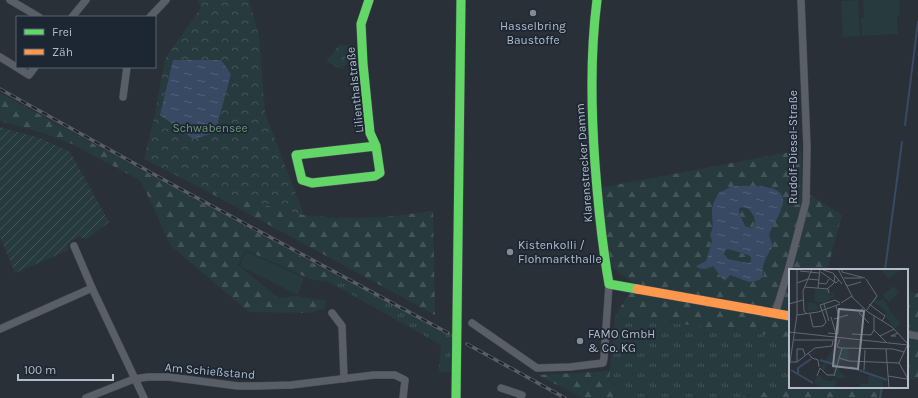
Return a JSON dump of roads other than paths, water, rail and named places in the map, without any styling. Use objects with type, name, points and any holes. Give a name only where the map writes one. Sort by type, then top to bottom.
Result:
[{"type":"street","points":[[10,0],[37,16]]},
{"type":"street","points":[[73,16],[86,0]]},
{"type":"street","points":[[151,16],[166,0]]},
{"type":"street","name":"Lilienthalstraße","points":[[369,0],[362,24],[363,64],[370,133],[376,146],[380,173],[375,176],[312,183],[302,180],[296,155],[376,146]]},
{"type":"street","points":[[456,398],[460,0]]},
{"type":"street","name":"Klarenstrecker Damm","points":[[597,0],[594,23],[592,69],[596,186],[604,260],[609,284]]},
{"type":"street","name":"Rudolf-Diesel-Straße","points":[[775,314],[806,202],[807,147],[801,0]]},
{"type":"street","points":[[0,57],[16,67]]},
{"type":"street","points":[[18,68],[29,75],[34,68]]},
{"type":"street","points":[[123,97],[127,68]]},
{"type":"street","points":[[74,246],[92,288],[144,398]]},
{"type":"street","points":[[472,323],[537,368],[570,367],[603,363],[609,284],[789,316]]},
{"type":"street","points":[[0,329],[92,288]]},
{"type":"street","points":[[332,313],[342,326],[344,379]]},
{"type":"street","points":[[908,334],[918,336]]},
{"type":"street","name":"Am Schießstand","points":[[86,398],[134,379],[169,377],[238,386],[255,386],[291,385],[395,375],[405,380],[403,398]]},
{"type":"street","points":[[500,388],[522,395],[521,398]]},
{"type":"water","name":"Schwabensee","points":[[173,60],[221,60],[231,74],[215,133],[193,139],[160,115]]},
{"type":"water","points":[[756,186],[772,188],[778,191],[782,196],[782,207],[769,235],[773,246],[764,262],[762,278],[757,281],[749,282],[730,275],[725,281],[713,266],[700,269],[696,266],[706,261],[712,241],[710,234],[712,227],[712,210],[715,200],[721,193],[730,187]],"holes":[[[742,207],[749,209],[754,217],[755,224],[751,228],[745,226],[740,215],[739,209]],[[728,249],[748,255],[751,257],[751,262],[748,263],[728,259],[724,254]]]},
{"type":"waterway","points":[[905,125],[918,22]]},
{"type":"waterway","points":[[885,269],[902,142]]},
{"type":"waterway","points":[[880,398],[882,388]]},
{"type":"railway","points":[[0,89],[175,186],[448,333]]},
{"type":"railway","points":[[467,344],[565,398]]},
{"type":"place","name":"Hasselbring Baustoffe","points":[[533,13]]},
{"type":"place","name":"Kistenkolli / Flohmarkthalle","points":[[510,252]]},
{"type":"place","name":"FAMO GmbH & Co. KG","points":[[580,341]]}]
